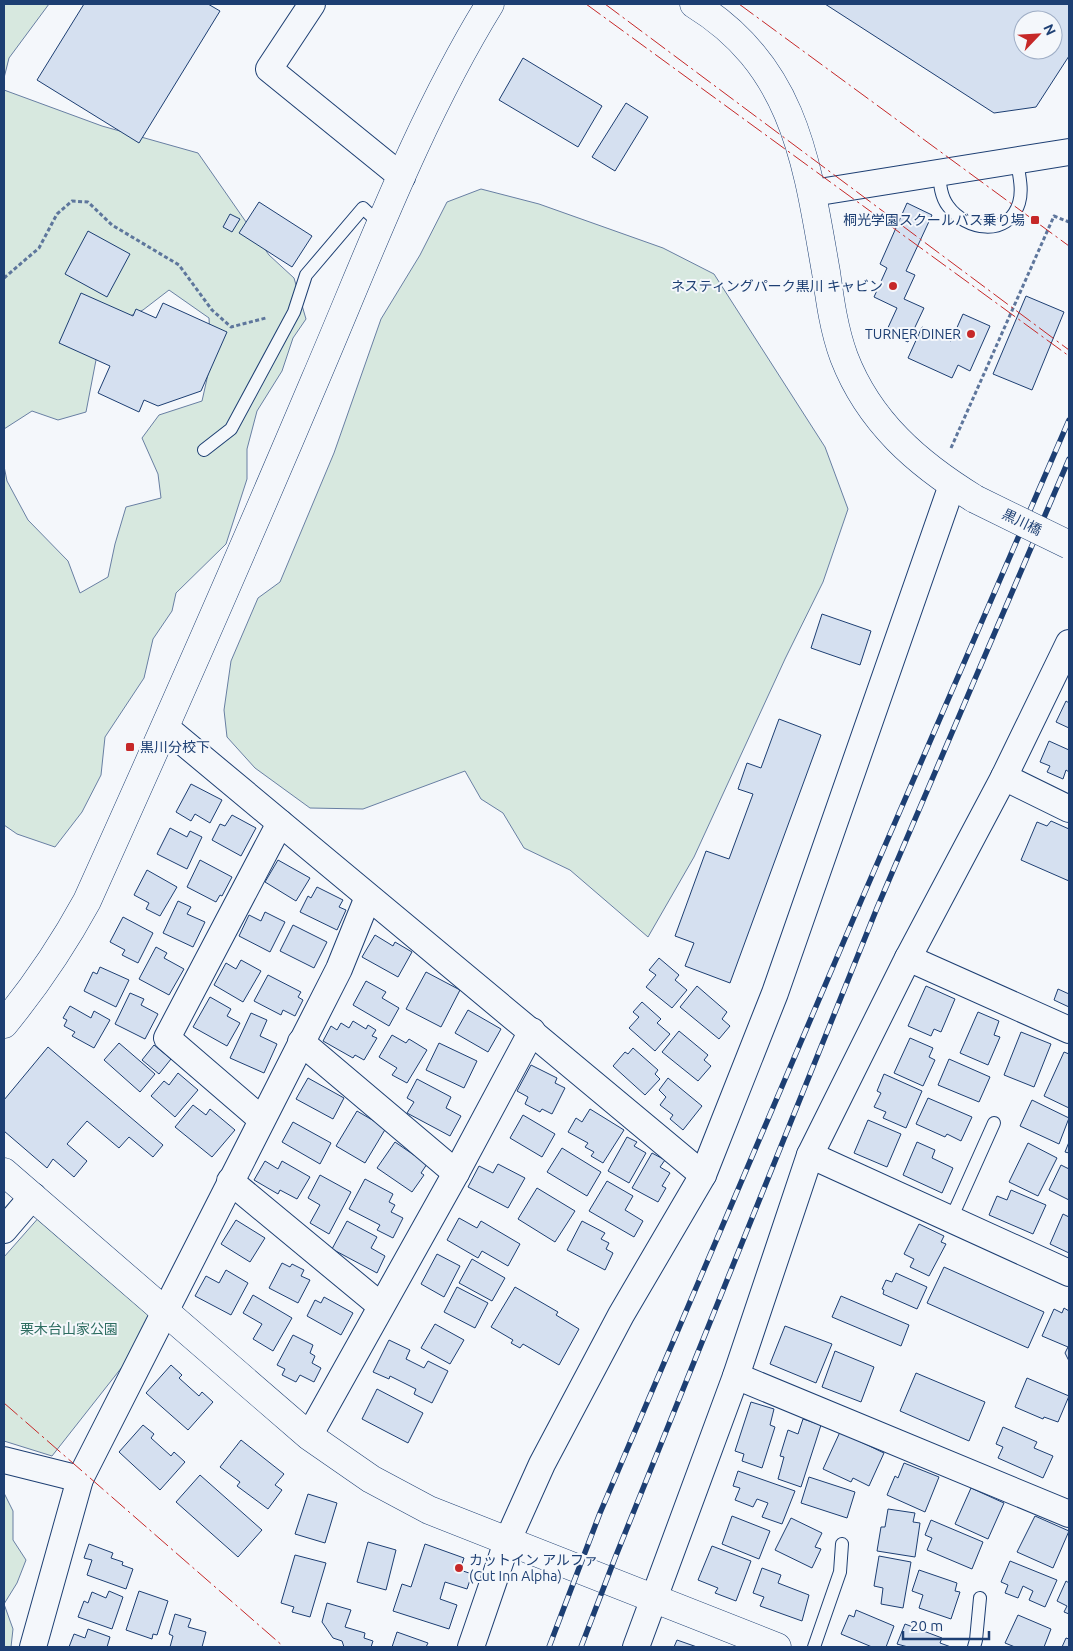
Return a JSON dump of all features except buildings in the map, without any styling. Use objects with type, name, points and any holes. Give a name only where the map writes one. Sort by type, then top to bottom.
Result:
[{"type":"street","points":[[312,4],[269,69],[402,177]]},
{"type":"street","points":[[4,1024],[30,992],[69,933],[87,901],[165,727],[402,177],[444,87],[490,4]]},
{"type":"street","name":"黒川橋","points":[[694,4],[733,33],[761,64],[795,126],[813,194],[835,327],[848,365],[877,417],[895,439],[952,485],[975,499],[1069,545]]},
{"type":"street","points":[[813,194],[1069,152]]},
{"type":"street","points":[[471,1647],[507,1542],[542,1464],[580,1389],[704,1176],[775,993],[952,485]]},
{"type":"street","points":[[636,1647],[736,1376],[810,1155],[908,958],[1004,777],[1069,643]]},
{"type":"street","points":[[165,727],[704,1176]]},
{"type":"street","points":[[1004,777],[1069,809]]},
{"type":"street","points":[[262,1119],[166,1038],[280,823]]},
{"type":"street","points":[[33,1647],[80,1479],[339,968],[368,897]]},
{"type":"street","points":[[908,958],[1069,1030]]},
{"type":"street","points":[[309,1436],[456,1173],[532,1031]]},
{"type":"street","points":[[301,1042],[456,1173]]},
{"type":"street","points":[[810,1155],[1069,1274]]},
{"type":"street","points":[[4,1172],[309,1436],[371,1479],[400,1496],[507,1542],[777,1647]]},
{"type":"street","points":[[230,1181],[381,1306]]},
{"type":"street","points":[[4,1230],[33,1196]]},
{"type":"street","points":[[736,1376],[1069,1514]]},
{"type":"street","points":[[4,1460],[80,1479]]},
{"type":"lane","points":[[938,173],[942,196],[954,214],[966,223],[988,228],[1008,220],[1019,204],[1021,193],[1017,161]]},
{"type":"lane","points":[[204,450],[231,428],[294,312],[306,275],[363,208],[381,225]]},
{"type":"lane","points":[[951,1220],[994,1123]]},
{"type":"lane","points":[[814,1647],[840,1572],[842,1544]]},
{"type":"lane","points":[[974,1647],[980,1598]]},
{"type":"path","points":[[4,278],[39,248],[57,214],[72,201],[88,202],[112,225],[179,265],[212,310],[231,327],[294,312]]},
{"type":"path","points":[[951,450],[1054,216],[1069,222]]},
{"type":"green space","points":[[4,4],[49,4],[9,58],[4,78]]},
{"type":"green space","points":[[4,90],[102,126],[198,153],[269,255],[294,278],[306,319],[293,338],[282,371],[257,411],[247,449],[247,479],[226,544],[176,593],[172,611],[153,639],[144,678],[105,737],[101,775],[82,812],[55,847],[17,834],[4,825],[4,466],[7,481],[28,520],[68,561],[80,593],[108,577],[126,507],[161,498],[158,474],[142,438],[159,415],[202,401],[211,361],[209,318],[169,290],[143,310],[121,320],[96,360],[86,412],[58,420],[32,411],[4,429]]},
{"type":"green space","points":[[481,189],[539,204],[663,248],[714,274],[825,447],[848,509],[823,582],[785,659],[694,857],[648,937],[570,870],[524,848],[503,813],[481,799],[465,771],[363,809],[310,808],[255,768],[227,737],[224,710],[231,661],[258,598],[280,582],[334,453],[381,319],[420,255],[447,202]]},
{"type":"green space","name":"栗木台山家公園","points":[[41,1215],[159,1320],[52,1456],[4,1441],[4,1257]]},
{"type":"green space","points":[[4,1493],[13,1511],[13,1540],[26,1560],[17,1583],[4,1604]]},
{"type":"green space","points":[[4,1604],[13,1629],[11,1647],[4,1647]]},
{"type":"railway","points":[[549,1647],[600,1513],[1069,420]]},
{"type":"railway","points":[[581,1647],[615,1558],[877,908],[1069,459]]},
{"type":"power","points":[[586,4],[1069,356]]},
{"type":"power","points":[[605,4],[1069,350]]},
{"type":"power","points":[[739,4],[1069,246]]},
{"type":"power","points":[[4,1403],[284,1647]]},
{"type":"place","name":"桐光学園スクールバス乗り場","points":[[1035,220]]},
{"type":"place","name":"ネスティングパーク黒川 キャビン","points":[[893,286]]},
{"type":"place","name":"TURNER DINER","points":[[971,334]]},
{"type":"place","name":"黒川分校下","points":[[130,747]]},
{"type":"place","name":"カットイン アルファ (Cut Inn Alpha)","points":[[459,1568]]}]
